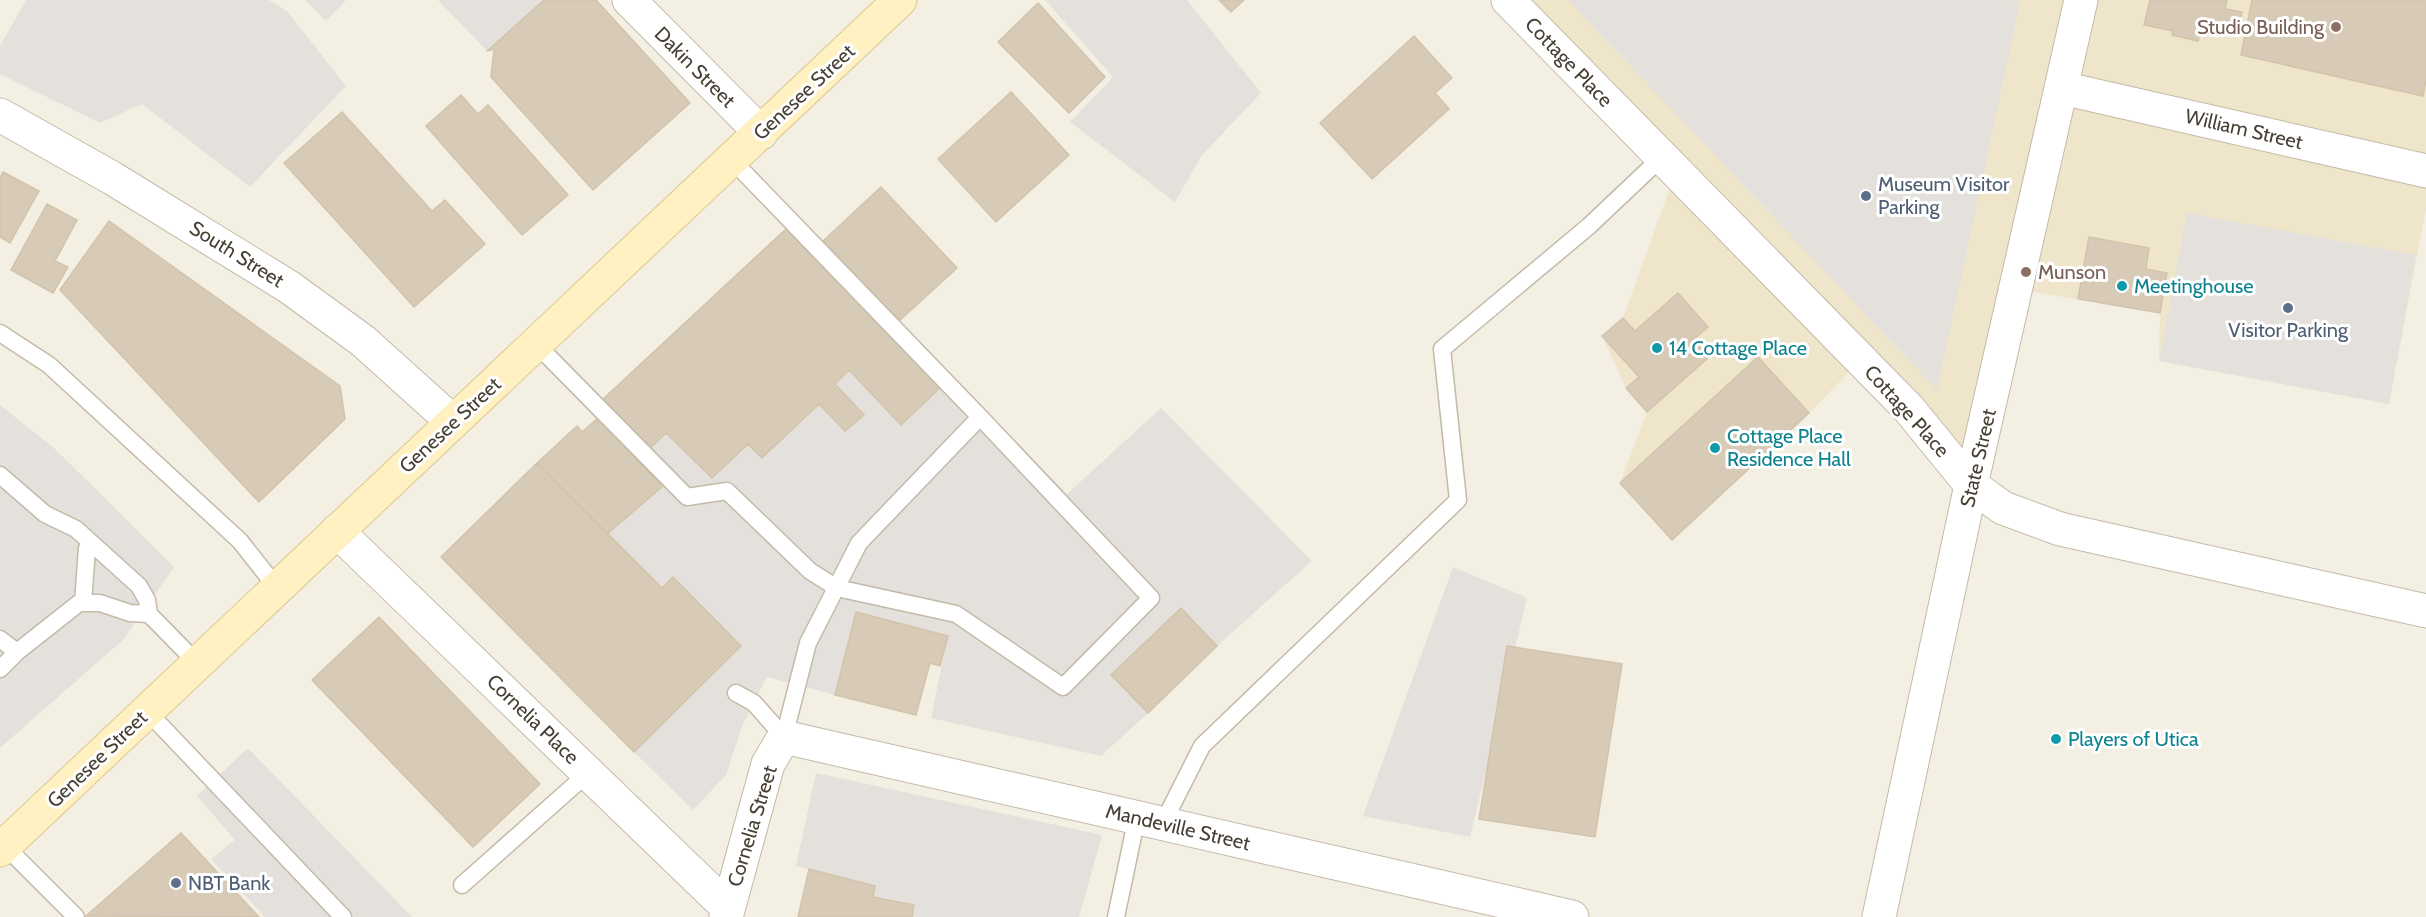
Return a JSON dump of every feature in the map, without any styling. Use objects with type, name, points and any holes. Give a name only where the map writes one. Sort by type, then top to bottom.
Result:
[{"type":"main road","name":"Genesee Street","points":[[3,848],[900,0]]},
{"type":"street","name":"Dakin Street","points":[[629,0],[761,133]]},
{"type":"street","name":"Cottage Place","points":[[1508,0],[1909,409],[1971,484],[2003,508],[2060,529],[2426,611]]},
{"type":"street","name":"State Street","points":[[1880,917],[1971,484],[2081,0]]},
{"type":"street","name":"William Street","points":[[2062,88],[2426,171]]},
{"type":"street","name":"South Street","points":[[0,115],[112,178],[290,287],[363,341],[453,422]]},
{"type":"street","name":"Cornelia Place","points":[[337,531],[588,773],[727,913]]},
{"type":"street","name":"Mandeville Street","points":[[784,737],[1572,917]]},
{"type":"street","name":"Cornelia Street","points":[[727,913],[768,764],[784,737]]},
{"type":"lane","points":[[1116,917],[1150,820],[1202,746],[1458,500],[1442,349],[1589,226],[1662,158]]},
{"type":"lane","points":[[536,344],[687,497],[727,491],[810,571],[837,588],[956,614],[1063,687],[1151,598],[732,160]]},
{"type":"lane","points":[[0,333],[49,365],[240,542],[277,588]]},
{"type":"lane","points":[[784,737],[808,643],[859,543],[980,417]]},
{"type":"lane","points":[[0,475],[45,514],[76,529],[139,586],[147,600],[149,614],[198,664]]},
{"type":"lane","points":[[83,603],[87,548],[90,542]]},
{"type":"lane","points":[[0,669],[17,652],[79,603],[100,603],[130,613],[149,614]]},
{"type":"lane","points":[[0,639],[17,652]]},
{"type":"lane","points":[[736,693],[754,704],[784,737]]},
{"type":"lane","points":[[147,711],[343,917]]},
{"type":"lane","points":[[462,885],[588,773]]},
{"type":"lane","points":[[3,848],[76,917]]},
{"type":"shaded area","points":[[26,0],[269,0],[287,11],[346,86],[250,187],[142,104],[100,123],[0,74],[0,46]]},
{"type":"shaded area","points":[[305,0],[346,0],[326,21]]},
{"type":"shaded area","points":[[438,0],[544,0],[487,51]]},
{"type":"shaded area","points":[[1045,0],[1187,0],[1261,93],[1202,155],[1175,202],[1070,122],[1113,77]]},
{"type":"shaded area","name":"Munson","points":[[1508,0],[2426,0],[2426,208],[2389,404],[2159,361],[2160,313],[2016,289],[1971,485],[1861,360],[1809,413],[1672,540],[1620,483],[1647,412],[1626,388],[1602,336],[1623,318],[1676,171]]},
{"type":"shaded area","name":"Museum Visitor Parking","points":[[1568,0],[2006,0],[2020,2],[1937,390]]},
{"type":"shaded area","name":"Visitor Parking","points":[[2187,213],[2416,255],[2389,404],[2159,361]]},
{"type":"shaded area","points":[[849,370],[901,425],[953,376],[1067,494],[1161,408],[1312,561],[1217,646],[1181,609],[1148,713],[1101,756],[931,718],[948,636],[856,612],[835,695],[767,677],[743,724],[726,775],[693,810],[634,752],[741,646],[673,578],[662,588],[607,534],[663,486],[637,461],[666,433],[712,478],[748,444],[763,457],[819,404],[846,431],[864,415],[835,384]]},
{"type":"shaded area","points":[[0,405],[55,449],[174,567],[123,640],[0,748]]},
{"type":"shaded area","points":[[1453,567],[1527,598],[1470,837],[1363,816]]},
{"type":"shaded area","points":[[248,748],[412,917],[265,917],[211,859],[235,840],[197,796]]},
{"type":"shaded area","points":[[816,773],[1102,835],[1079,917],[912,917],[914,905],[873,897],[875,886],[796,866]]},
{"type":"building","points":[[544,0],[596,0],[690,103],[593,190],[491,77],[494,49],[487,51]]},
{"type":"building","points":[[1219,0],[1244,0],[1231,12]]},
{"type":"building","points":[[2150,0],[2227,0],[2225,9],[2242,12],[2238,27],[2225,25],[2220,34],[2201,30],[2198,41],[2172,35],[2173,31],[2144,25]]},
{"type":"building","name":"Studio Building","points":[[2252,0],[2426,0],[2426,79],[2423,96],[2241,55]]},
{"type":"building","points":[[1038,3],[1105,77],[1069,113],[998,42]]},
{"type":"building","points":[[1414,36],[1452,78],[1435,93],[1449,109],[1372,179],[1320,123]]},
{"type":"building","points":[[1011,92],[1069,155],[996,222],[938,159]]},
{"type":"building","points":[[461,95],[478,114],[488,105],[568,195],[522,235],[426,126]]},
{"type":"building","points":[[342,112],[432,211],[445,200],[485,244],[414,307],[284,163]]},
{"type":"building","points":[[3,172],[39,191],[10,243],[0,237],[0,178]]},
{"type":"building","points":[[881,187],[957,268],[898,322],[823,241]]},
{"type":"building","points":[[47,204],[77,220],[55,261],[68,267],[53,293],[11,270]]},
{"type":"building","points":[[109,221],[340,386],[345,419],[259,502],[60,290]]},
{"type":"building","points":[[787,228],[943,385],[901,425],[849,370],[835,384],[864,415],[845,431],[819,404],[762,458],[748,444],[712,478],[666,433],[637,461],[663,486],[607,534],[537,463],[577,426],[582,432],[609,408],[602,400]]},
{"type":"building","name":"Meetinghouse","points":[[2089,237],[2149,248],[2146,269],[2167,273],[2160,313],[2078,299]]},
{"type":"building","name":"14 Cottage Place","points":[[1678,293],[1708,327],[1693,340],[1709,357],[1647,412],[1626,388],[1639,377],[1602,336],[1623,318],[1635,331]]},
{"type":"building","name":"Cottage Place Residence Hall","points":[[1758,357],[1809,413],[1672,540],[1620,483]]},
{"type":"building","points":[[537,463],[662,588],[673,577],[741,646],[634,752],[441,557]]},
{"type":"building","points":[[1181,608],[1217,646],[1148,713],[1111,675]]},
{"type":"building","points":[[856,612],[948,636],[940,666],[930,663],[916,715],[835,695]]},
{"type":"building","points":[[379,617],[540,784],[473,847],[312,680]]},
{"type":"building","points":[[1507,646],[1622,664],[1595,837],[1479,819]]},
{"type":"building","name":"NBT Bank","points":[[181,833],[259,917],[86,916]]},
{"type":"building","points":[[809,869],[875,886],[873,897],[914,905],[912,917],[798,917]]},
{"type":"place","name":"Studio Building","points":[[2336,27]]},
{"type":"place","name":"Museum Visitor Parking","points":[[1866,196]]},
{"type":"place","name":"Munson","points":[[2026,272]]},
{"type":"place","name":"Meetinghouse","points":[[2122,286]]},
{"type":"place","name":"Visitor Parking","points":[[2288,308]]},
{"type":"place","name":"14 Cottage Place","points":[[1657,348]]},
{"type":"place","name":"Cottage Place Residence Hall","points":[[1715,448]]},
{"type":"place","name":"Players of Utica","points":[[2056,739]]},
{"type":"place","name":"NBT Bank","points":[[176,883]]}]
